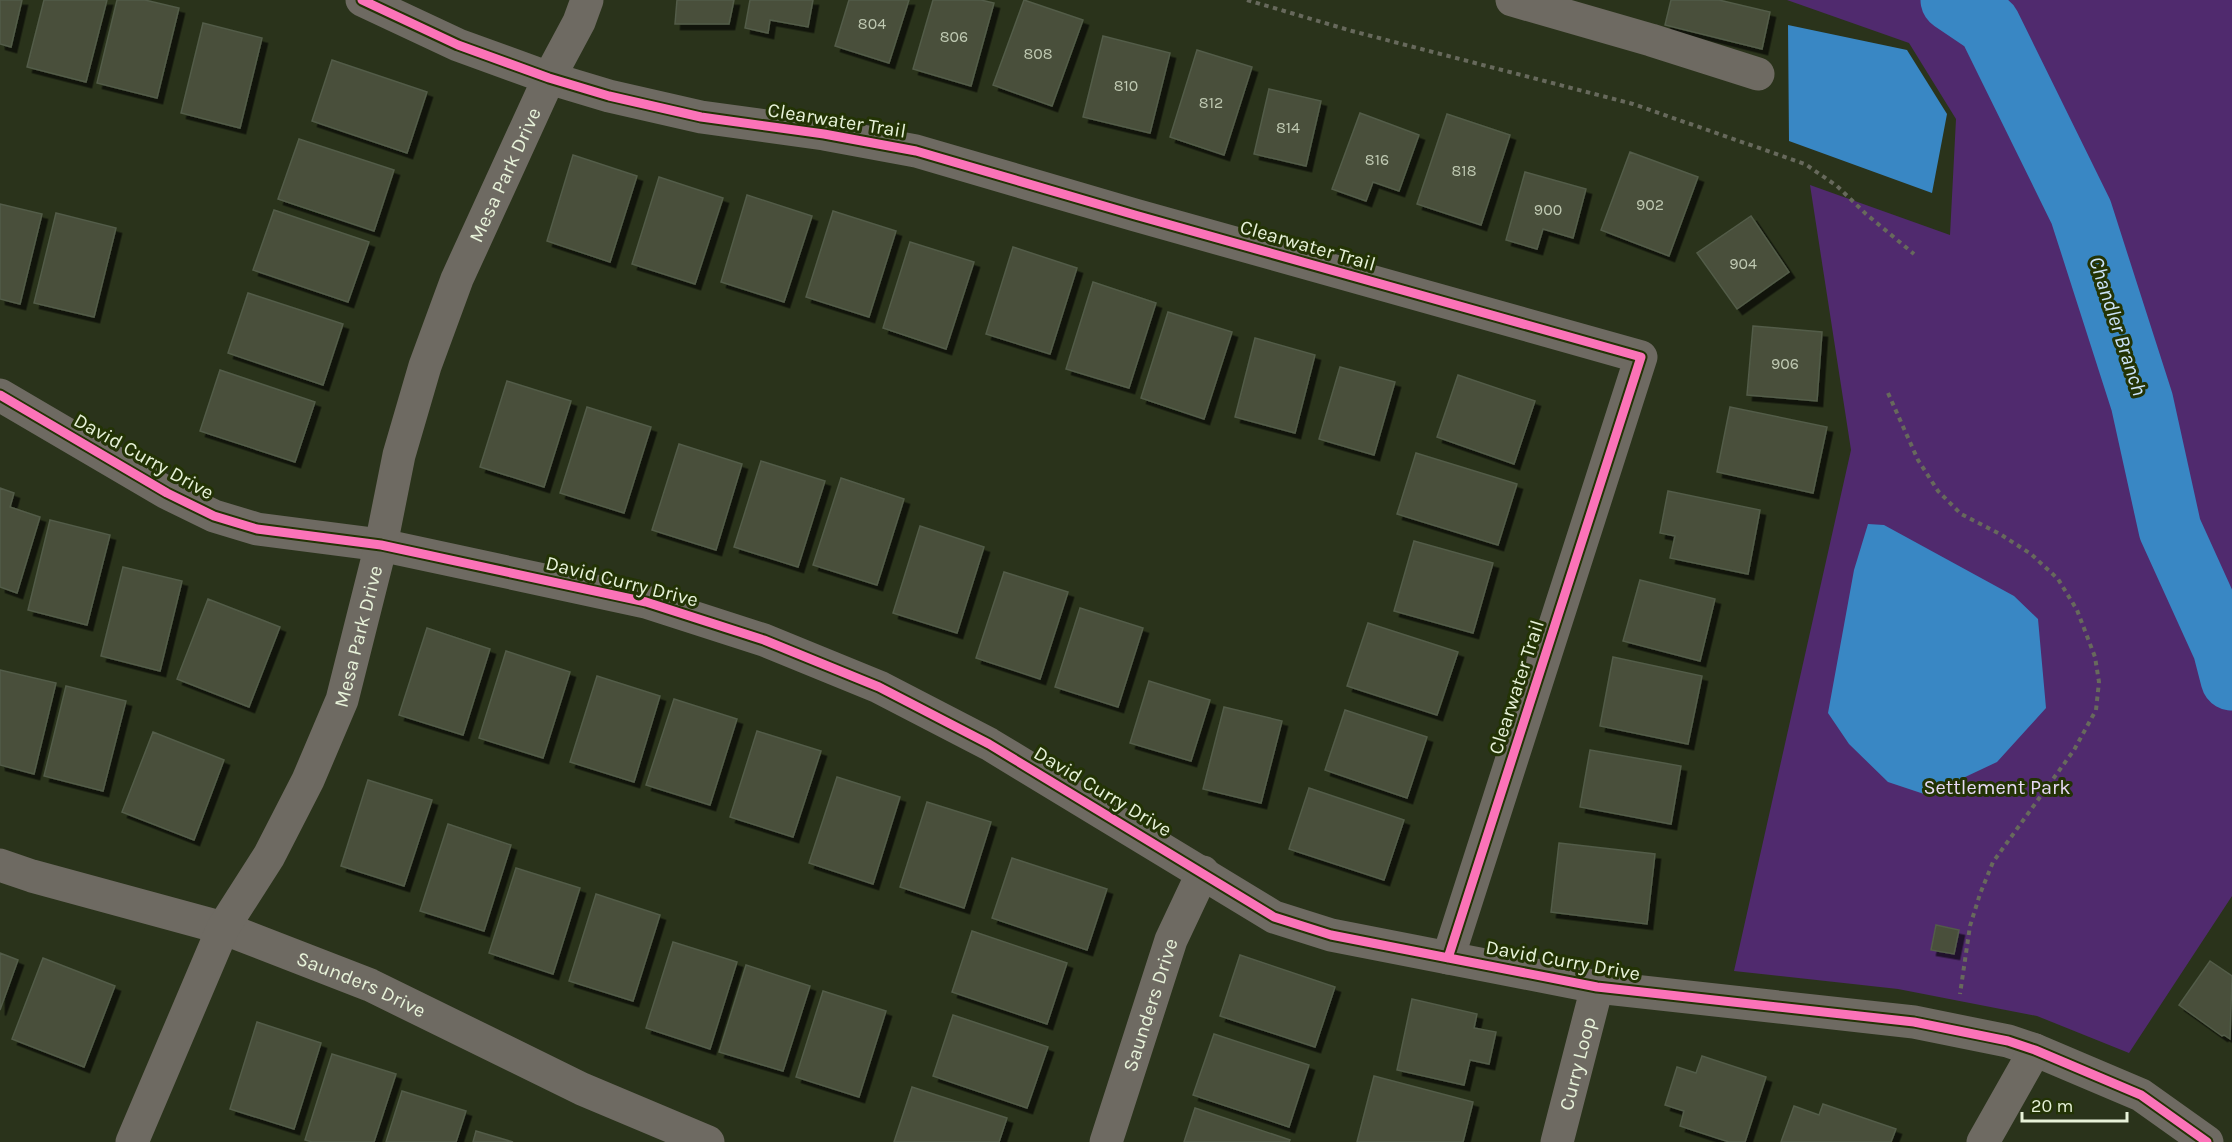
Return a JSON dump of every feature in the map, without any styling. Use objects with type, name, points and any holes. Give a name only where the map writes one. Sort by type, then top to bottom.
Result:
[{"type":"street","name":"Clearwater Trail","points":[[362,0],[459,45],[549,78],[609,96],[701,117],[824,134],[916,151],[1147,219],[1641,357],[1448,958]]},
{"type":"street","name":"Mesa Park Drive","points":[[132,1142],[224,928],[269,856],[309,780],[342,700],[381,545],[399,455],[424,366],[457,279],[549,78],[579,22],[587,0]]},
{"type":"street","points":[[1512,0],[1567,8],[1758,74]]},
{"type":"street","name":"David Curry Drive","points":[[0,395],[167,493],[214,516],[257,529],[381,545],[646,602],[764,640],[879,687],[989,744],[1274,917],[1331,935],[1597,987],[1914,1022],[2007,1041],[2035,1050],[2141,1095],[2207,1142]]},
{"type":"street","name":"Saunders Drive","points":[[0,865],[32,876],[224,928],[370,985],[582,1089],[708,1142]]},
{"type":"street","name":"Saunders Drive","points":[[1106,1142],[1171,940],[1203,872]]},
{"type":"street","name":"Curry Loop","points":[[1557,1142],[1597,987]]},
{"type":"street","points":[[1983,1142],[2035,1050]]},
{"type":"path","points":[[1247,0],[1352,31],[1633,104],[1805,164],[1837,186],[1914,254]]},
{"type":"path","points":[[1888,393],[1918,460],[1938,491],[1961,514],[2000,534],[2031,554],[2058,579],[2080,620],[2095,657],[2099,682],[2096,710],[2074,750],[1993,862],[1970,926],[1960,994]]},
{"type":"green space","name":"Settlement Park","points":[[1787,0],[2232,0],[2232,896],[2129,1053],[2037,1016],[1898,989],[1734,971],[1851,450],[1810,185],[1950,235],[1956,119],[1909,43]]},
{"type":"water","points":[[1788,25],[1907,50],[1947,114],[1932,193],[1789,141]]},
{"type":"water","points":[[1868,524],[1884,525],[2014,596],[2038,619],[2046,708],[1997,762],[1927,795],[1888,782],[1849,744],[1828,713],[1854,570]]},
{"type":"building","points":[[0,0],[22,0],[11,47],[0,44]]},
{"type":"building","points":[[44,0],[107,0],[86,82],[27,67]]},
{"type":"building","points":[[117,0],[145,0],[179,8],[157,98],[97,83]]},
{"type":"building","points":[[677,0],[734,0],[729,24],[675,24]]},
{"type":"building","points":[[750,0],[813,0],[808,27],[770,20],[768,33],[745,28]]},
{"type":"building","points":[[849,0],[909,0],[889,63],[835,46]]},
{"type":"building","points":[[933,0],[981,0],[994,3],[971,86],[913,69]]},
{"type":"building","points":[[1024,0],[1083,20],[1052,106],[993,85]]},
{"type":"building","points":[[1671,0],[1719,0],[1770,12],[1762,49],[1665,25]]},
{"type":"building","points":[[203,23],[262,38],[240,128],[181,113]]},
{"type":"building","points":[[1103,36],[1170,53],[1150,133],[1083,117]]},
{"type":"building","points":[[1197,50],[1252,67],[1224,155],[1170,137]]},
{"type":"building","points":[[332,60],[427,92],[407,153],[312,121]]},
{"type":"building","points":[[1269,89],[1321,101],[1306,166],[1254,154]]},
{"type":"building","points":[[1360,113],[1419,135],[1399,191],[1373,182],[1366,201],[1332,189]]},
{"type":"building","points":[[1447,114],[1510,135],[1481,225],[1417,204]]},
{"type":"building","points":[[299,139],[394,170],[374,231],[278,199]]},
{"type":"building","points":[[1630,152],[1698,177],[1669,256],[1601,230]]},
{"type":"building","points":[[573,155],[637,176],[610,262],[547,241]]},
{"type":"building","points":[[1525,172],[1586,189],[1573,238],[1543,229],[1537,249],[1506,240]]},
{"type":"building","points":[[659,177],[723,198],[695,284],[632,264]]},
{"type":"building","points":[[747,195],[812,216],[784,302],[721,282]]},
{"type":"building","points":[[0,204],[42,214],[20,304],[0,299]]},
{"type":"building","points":[[274,210],[369,242],[348,302],[253,270]]},
{"type":"building","points":[[833,211],[896,231],[869,317],[806,297]]},
{"type":"building","points":[[56,213],[116,228],[94,317],[34,303]]},
{"type":"building","points":[[1751,216],[1789,272],[1737,309],[1697,253]]},
{"type":"building","points":[[910,242],[974,262],[946,349],[883,328]]},
{"type":"building","points":[[1013,247],[1077,268],[1050,354],[986,334]]},
{"type":"building","points":[[1093,282],[1156,303],[1129,388],[1066,369]]},
{"type":"building","points":[[248,293],[343,324],[323,385],[228,353]]},
{"type":"building","points":[[1168,312],[1232,332],[1204,419],[1141,398]]},
{"type":"building","points":[[1753,326],[1822,332],[1817,401],[1747,395]]},
{"type":"building","points":[[1255,338],[1315,355],[1295,433],[1235,417]]},
{"type":"building","points":[[1340,367],[1395,382],[1374,455],[1319,439]]},
{"type":"building","points":[[220,370],[315,402],[295,462],[200,431]]},
{"type":"building","points":[[1458,375],[1535,401],[1514,464],[1437,437]]},
{"type":"building","points":[[507,381],[571,401],[544,487],[480,467]]},
{"type":"building","points":[[587,407],[651,427],[624,513],[560,493]]},
{"type":"building","points":[[1730,407],[1827,427],[1813,493],[1717,472]]},
{"type":"building","points":[[679,444],[742,464],[716,550],[652,530]]},
{"type":"building","points":[[1416,453],[1517,484],[1498,545],[1397,514]]},
{"type":"building","points":[[761,461],[825,481],[798,567],[734,547]]},
{"type":"building","points":[[841,478],[904,499],[877,585],[813,565]]},
{"type":"building","points":[[0,488],[14,493],[10,507],[40,517],[17,593],[0,587]]},
{"type":"building","points":[[1668,491],[1760,510],[1748,574],[1670,558],[1675,536],[1660,533]]},
{"type":"building","points":[[50,520],[110,535],[87,625],[28,610]]},
{"type":"building","points":[[920,526],[984,547],[957,633],[893,613]]},
{"type":"building","points":[[1414,541],[1493,563],[1473,633],[1394,611]]},
{"type":"building","points":[[123,567],[182,581],[160,671],[101,656]]},
{"type":"building","points":[[1004,572],[1068,592],[1040,679],[976,658]]},
{"type":"building","points":[[1640,580],[1715,599],[1700,661],[1623,641]]},
{"type":"building","points":[[208,599],[280,627],[249,707],[177,679]]},
{"type":"building","points":[[1080,608],[1143,628],[1118,707],[1055,687]]},
{"type":"building","points":[[1368,623],[1458,652],[1437,715],[1347,686]]},
{"type":"building","points":[[427,628],[490,649],[463,735],[399,715]]},
{"type":"building","points":[[506,651],[570,672],[543,758],[479,738]]},
{"type":"building","points":[[1613,657],[1702,676],[1688,744],[1600,726]]},
{"type":"building","points":[[0,670],[56,683],[34,774],[0,765]]},
{"type":"building","points":[[597,676],[660,696],[634,782],[570,762]]},
{"type":"building","points":[[1149,681],[1210,700],[1191,761],[1130,743]]},
{"type":"building","points":[[66,686],[126,701],[103,791],[44,776]]},
{"type":"building","points":[[674,699],[737,719],[710,805],[646,785]]},
{"type":"building","points":[[1224,707],[1282,721],[1261,803],[1203,789]]},
{"type":"building","points":[[1345,710],[1427,737],[1407,798],[1325,770]]},
{"type":"building","points":[[757,731],[821,751],[793,837],[730,817]]},
{"type":"building","points":[[153,732],[224,760],[194,840],[122,812]]},
{"type":"building","points":[[1590,750],[1681,766],[1671,824],[1580,807]]},
{"type":"building","points":[[837,777],[900,797],[873,884],[809,863]]},
{"type":"building","points":[[368,780],[432,800],[404,886],[341,866]]},
{"type":"building","points":[[1309,788],[1404,820],[1384,880],[1289,849]]},
{"type":"building","points":[[927,802],[991,822],[964,908],[900,887]]},
{"type":"building","points":[[448,824],[511,845],[484,931],[420,911]]},
{"type":"building","points":[[1559,843],[1655,854],[1647,924],[1551,912]]},
{"type":"building","points":[[1012,858],[1107,889],[1087,950],[992,918]]},
{"type":"building","points":[[516,868],[580,888],[553,974],[489,953]]},
{"type":"building","points":[[596,894],[660,915],[633,1001],[569,981]]},
{"type":"building","points":[[1936,925],[1959,930],[1954,954],[1931,950]]},
{"type":"building","points":[[972,931],[1067,963],[1047,1024],[952,992]]},
{"type":"building","points":[[673,942],[737,962],[710,1049],[646,1028]]},
{"type":"building","points":[[0,953],[18,960],[0,1010]]},
{"type":"building","points":[[1240,955],[1335,987],[1315,1047],[1220,1016]]},
{"type":"building","points":[[43,958],[115,986],[84,1067],[12,1039]]},
{"type":"building","points":[[2210,961],[2232,976],[2230,1039],[2222,1036],[2179,1005]]},
{"type":"building","points":[[746,965],[810,986],[783,1071],[719,1052]]},
{"type":"building","points":[[823,991],[886,1011],[859,1097],[796,1077]]},
{"type":"building","points":[[1412,999],[1477,1014],[1474,1028],[1496,1032],[1489,1064],[1470,1060],[1464,1085],[1397,1070]]},
{"type":"building","points":[[953,1015],[1048,1047],[1027,1108],[933,1076]]},
{"type":"building","points":[[257,1022],[321,1043],[294,1129],[230,1109]]},
{"type":"building","points":[[1214,1034],[1309,1065],[1289,1127],[1193,1095]]},
{"type":"building","points":[[332,1054],[396,1074],[374,1142],[305,1140]]},
{"type":"building","points":[[1702,1056],[1766,1077],[1745,1142],[1729,1142],[1680,1126],[1684,1111],[1665,1105],[1677,1067],[1696,1073]]},
{"type":"building","points":[[1374,1076],[1473,1102],[1463,1142],[1357,1142]]},
{"type":"building","points":[[912,1087],[1007,1118],[999,1142],[894,1142]]},
{"type":"building","points":[[402,1091],[466,1111],[456,1142],[386,1142]]},
{"type":"building","points":[[1823,1104],[1896,1129],[1891,1142],[1781,1142],[1794,1106],[1819,1115]]},
{"type":"building","points":[[1195,1108],[1290,1140],[1289,1142],[1184,1142]]},
{"type":"building","points":[[476,1131],[513,1142],[473,1142]]},
{"type":"waterway","name":"Chandler Branch","points":[[1952,0],[1989,25],[2081,212],[2142,402],[2170,529],[2224,648],[2232,679]]},
{"type":"cycle path","points":[[362,0],[458,45],[549,78],[609,96],[701,117],[824,134],[916,151],[1641,357],[1448,958]]},
{"type":"cycle path","points":[[0,395],[167,493],[214,516],[257,529],[381,545],[646,602],[764,640],[879,687],[989,744],[1274,917],[1331,935],[1597,987],[1914,1022],[2008,1041],[2035,1050],[2141,1095],[2207,1142]]}]
